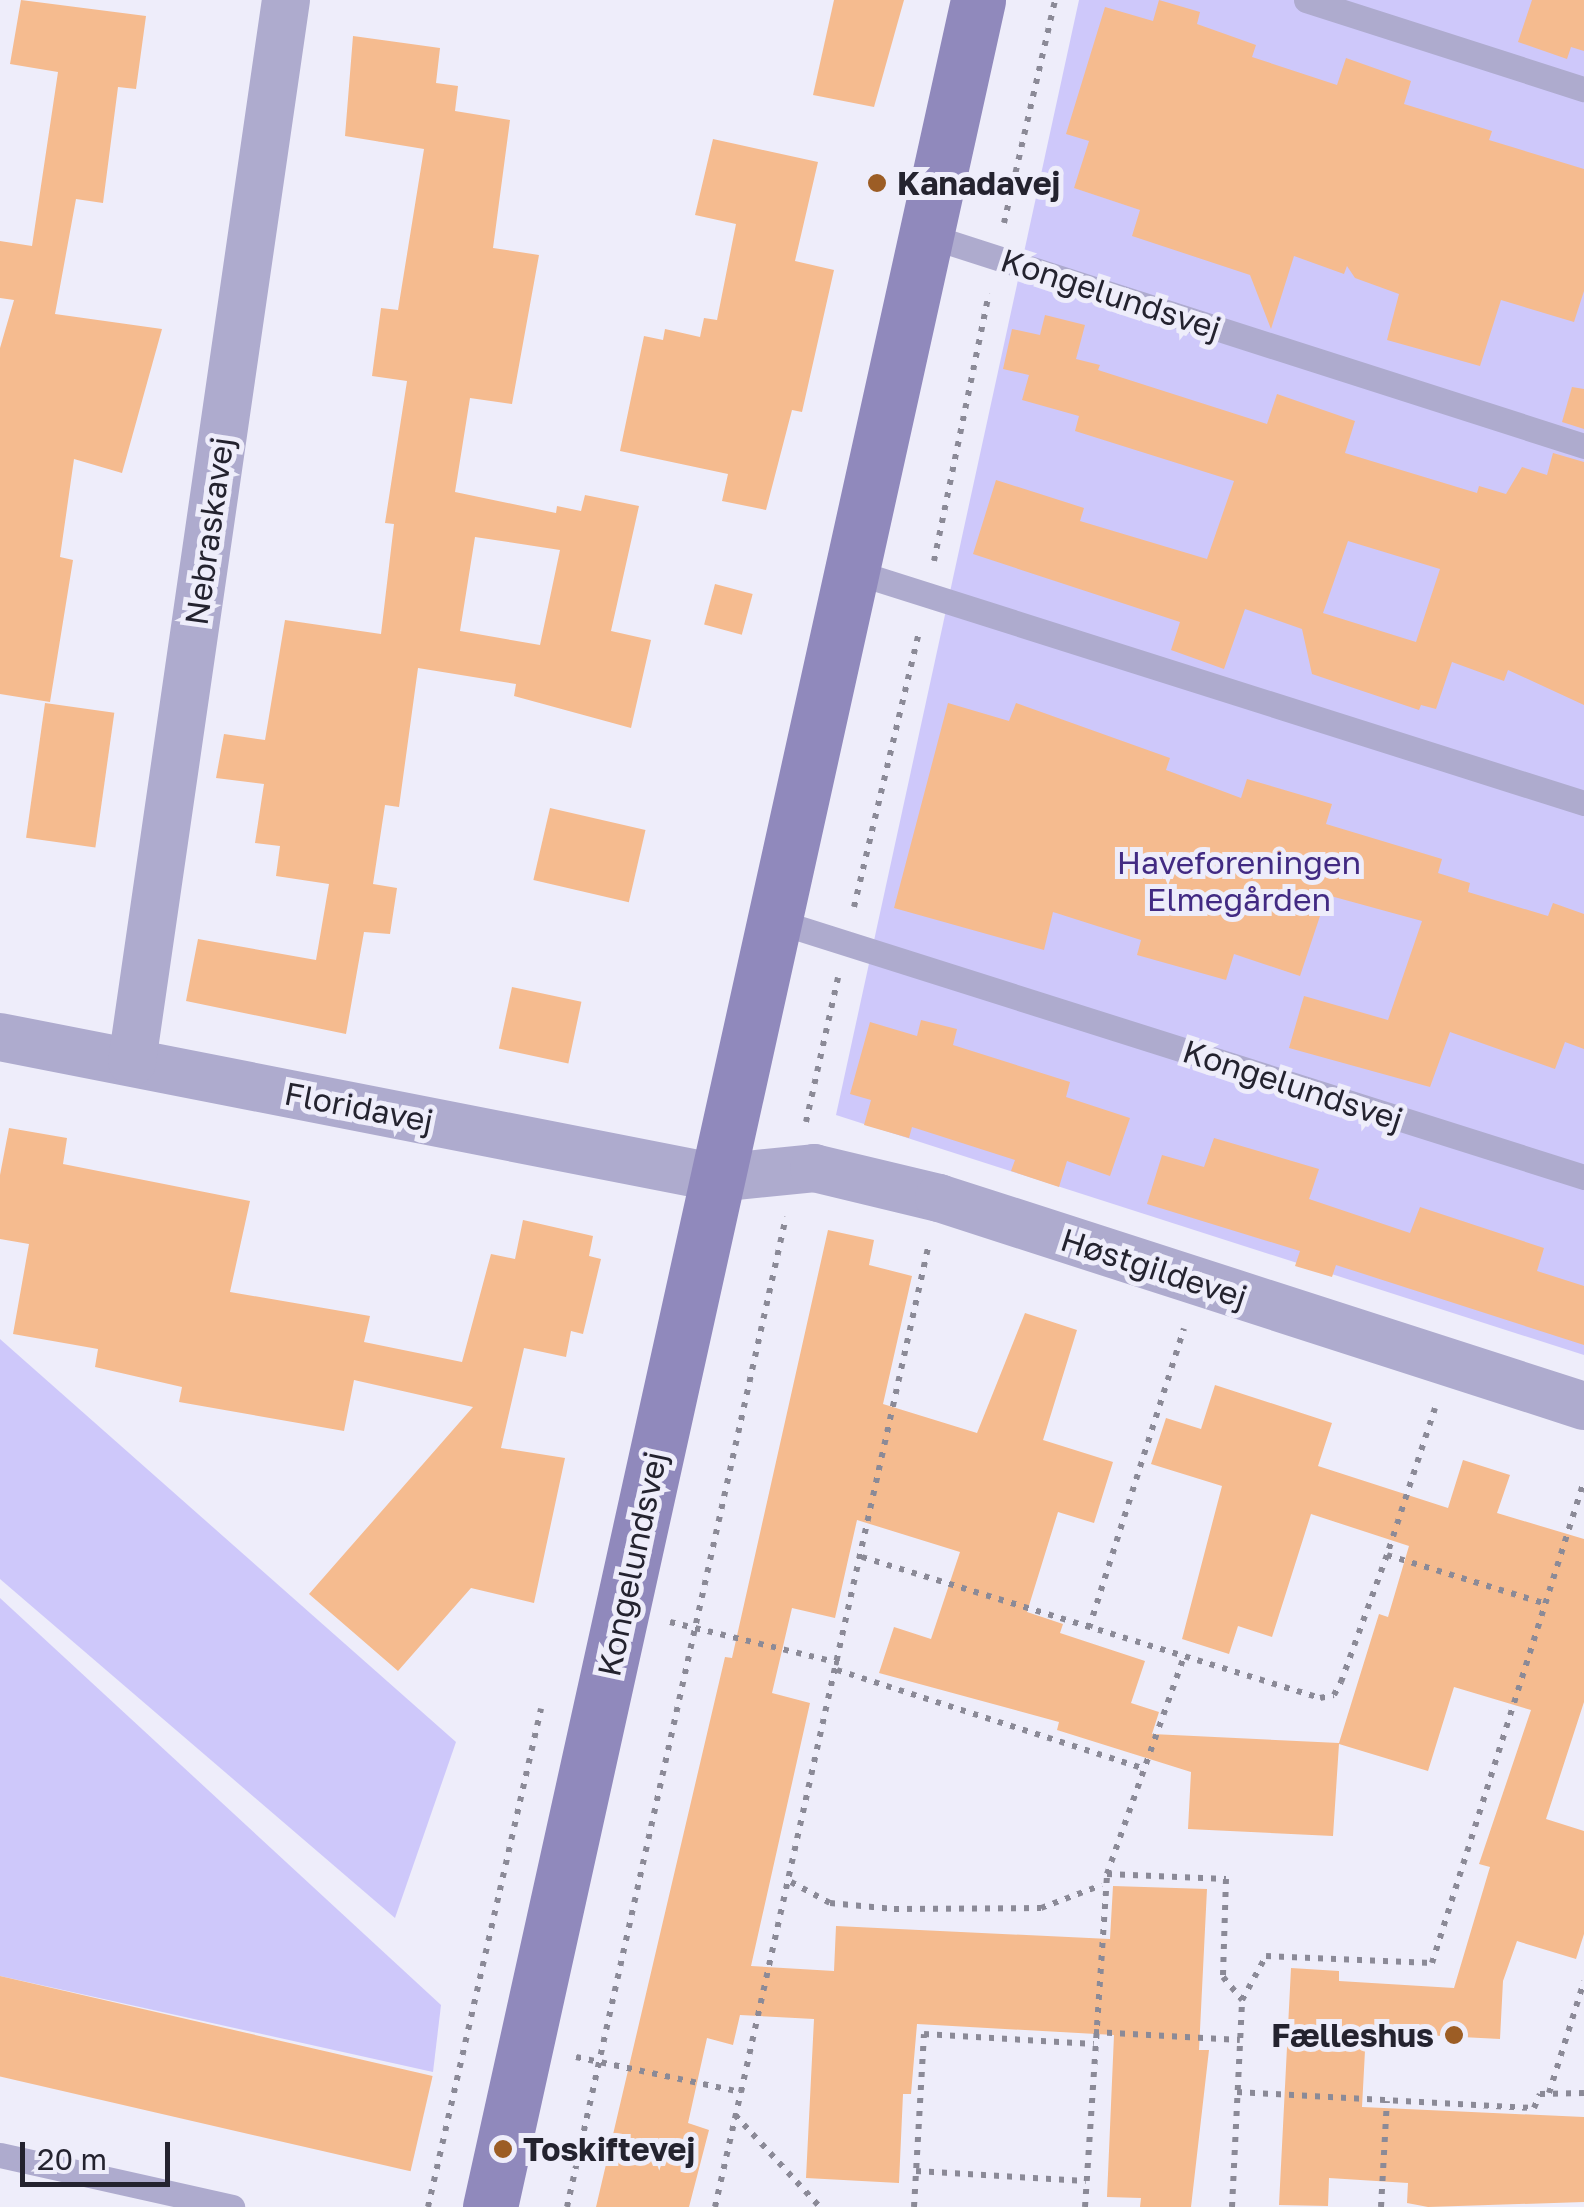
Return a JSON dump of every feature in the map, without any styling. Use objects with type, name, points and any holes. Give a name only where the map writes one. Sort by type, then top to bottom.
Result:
[{"type":"street","name":"Nebraskavej","points":[[132,1062],[286,0]]},
{"type":"street","name":"Kongelundsvej","points":[[490,2207],[978,0]]},
{"type":"street","name":"Floridavej","points":[[0,1036],[718,1178]]},
{"type":"street","name":"Høstgildevej","points":[[718,1178],[814,1168],[939,1198],[1584,1406]]},
{"type":"lane","points":[[1306,0],[1584,89]]},
{"type":"lane","name":"Kongelundsvej","points":[[924,234],[1584,446]]},
{"type":"lane","points":[[852,571],[1584,803]]},
{"type":"lane","name":"Kongelundsvej","points":[[772,920],[1584,1178]]},
{"type":"lane","points":[[0,2155],[232,2207]]},
{"type":"path","points":[[567,2207],[699,1629],[845,943],[927,595],[996,257],[1055,0]]},
{"type":"path","points":[[714,2207],[792,1882],[939,1198]]},
{"type":"path","points":[[1089,1628],[1199,1282]]},
{"type":"path","points":[[861,1557],[1320,1698],[1334,1695],[1388,1555],[1449,1364]]},
{"type":"path","points":[[1232,2207],[1242,2000],[1266,1956],[1432,1963],[1584,1481]]},
{"type":"path","points":[[1388,1555],[1543,1604]]},
{"type":"path","points":[[622,1610],[838,1667],[1145,1769]]},
{"type":"path","points":[[1085,2207],[1102,1885],[1184,1656]]},
{"type":"path","points":[[1107,1874],[1226,1879],[1223,1977],[1242,2000]]},
{"type":"path","points":[[792,1882],[830,1903],[894,1909],[1041,1908],[1102,1885]]},
{"type":"path","points":[[1548,2093],[1584,1981]]},
{"type":"path","points":[[1094,2032],[1240,2040]]},
{"type":"path","points":[[914,2207],[924,2034],[1094,2044]]},
{"type":"path","points":[[526,2046],[740,2092]]},
{"type":"path","points":[[1238,2092],[1534,2108],[1540,2094],[1584,2092]]},
{"type":"path","points":[[1381,2207],[1386,2101]]},
{"type":"path","points":[[736,2115],[820,2207]]},
{"type":"path","points":[[916,2171],[1086,2181]]},
{"type":"green space","name":"Haveforeningen Elmegården","points":[[1079,0],[1584,0],[1584,1355],[836,1115]]},
{"type":"green space","points":[[0,1339],[456,1742],[395,1918],[0,1579]]},
{"type":"green space","points":[[0,1598],[441,2005],[433,2072],[0,1976]]},
{"type":"building","points":[[21,0],[146,16],[136,89],[118,87],[103,203],[76,199],[55,314],[162,329],[122,473],[74,459],[60,557],[73,560],[50,702],[0,694],[0,348],[14,300],[0,298],[0,241],[32,246],[58,72],[10,64]]},
{"type":"building","points":[[834,0],[904,0],[874,107],[813,95]]},
{"type":"building","points":[[1159,0],[1200,12],[1197,24],[1256,45],[1252,57],[1337,85],[1346,58],[1411,81],[1404,104],[1492,131],[1489,140],[1584,169],[1584,291],[1574,322],[1501,300],[1480,366],[1387,340],[1399,294],[1355,278],[1347,266],[1344,274],[1294,256],[1271,329],[1250,275],[1132,236],[1140,210],[1074,188],[1089,141],[1066,134],[1105,7],[1153,21]]},
{"type":"building","points":[[1532,0],[1584,0],[1584,51],[1571,47],[1567,59],[1518,42]]},
{"type":"building","points":[[353,36],[440,48],[436,83],[458,86],[455,111],[510,120],[493,248],[539,255],[512,404],[470,398],[455,492],[556,513],[557,506],[581,511],[585,495],[639,506],[611,631],[651,640],[631,728],[514,696],[516,684],[418,668],[399,807],[385,805],[373,884],[397,888],[390,934],[364,932],[346,1034],[186,1001],[198,939],[316,960],[329,884],[276,876],[280,846],[255,843],[264,784],[216,778],[224,734],[265,740],[285,620],[381,634],[394,524],[385,523],[407,381],[372,376],[381,308],[398,310],[424,149],[345,136]],"holes":[[[475,537],[560,550],[540,645],[460,631]]]},
{"type":"building","points":[[713,139],[818,162],[795,261],[834,270],[802,412],[792,410],[766,510],[722,501],[728,474],[620,451],[644,336],[663,340],[665,329],[700,337],[704,318],[717,320],[736,224],[695,215]]},
{"type":"building","points":[[1045,315],[1085,325],[1076,359],[1100,365],[1098,370],[1267,424],[1277,394],[1355,421],[1345,453],[1477,493],[1479,486],[1506,494],[1522,467],[1547,475],[1553,453],[1584,462],[1584,705],[1508,670],[1504,681],[1452,662],[1436,709],[1421,705],[1419,710],[1312,674],[1302,629],[1245,609],[1224,669],[1171,650],[1180,622],[973,554],[996,480],[1084,508],[1080,521],[1207,559],[1234,481],[1075,431],[1079,416],[1022,400],[1029,375],[1003,369],[1012,329],[1040,335]],"holes":[[[1348,541],[1440,569],[1416,642],[1323,613]]]},
{"type":"building","points":[[1572,387],[1584,389],[1584,429],[1562,422]]},
{"type":"building","points":[[715,584],[753,594],[742,635],[704,625]]},
{"type":"building","points":[[45,703],[114,713],[95,847],[26,838]]},
{"type":"building","points":[[948,703],[1009,721],[1016,703],[1170,758],[1166,770],[1241,798],[1247,779],[1332,804],[1326,824],[1442,859],[1438,873],[1470,883],[1468,892],[1548,916],[1553,903],[1584,914],[1584,1049],[1565,1042],[1555,1069],[1450,1032],[1430,1087],[1289,1048],[1304,996],[1388,1020],[1422,921],[1327,895],[1300,976],[1234,954],[1226,980],[1137,955],[1141,940],[1053,912],[1044,950],[894,908]]},
{"type":"building","points":[[550,808],[645,830],[629,902],[533,880]]},
{"type":"building","points":[[512,987],[581,1002],[568,1063],[499,1049]]},
{"type":"building","points":[[921,1020],[957,1029],[953,1045],[1070,1082],[1066,1097],[1130,1118],[1110,1176],[1067,1161],[1059,1187],[1011,1171],[1015,1160],[912,1127],[909,1138],[864,1125],[871,1100],[850,1094],[870,1022],[917,1036]]},
{"type":"building","points":[[9,1128],[67,1138],[63,1164],[250,1201],[230,1292],[370,1316],[364,1342],[462,1362],[491,1254],[515,1259],[523,1220],[593,1236],[589,1256],[601,1259],[583,1334],[571,1331],[566,1357],[524,1348],[501,1448],[565,1458],[534,1603],[471,1588],[398,1671],[309,1594],[473,1407],[354,1380],[344,1431],[179,1402],[182,1387],[95,1367],[98,1349],[13,1334],[29,1244],[0,1239],[0,1175]]},
{"type":"building","points":[[1214,1138],[1319,1169],[1309,1199],[1410,1233],[1420,1207],[1544,1248],[1537,1271],[1584,1286],[1584,1345],[1336,1265],[1332,1277],[1295,1266],[1300,1251],[1147,1204],[1162,1155],[1204,1167]]},
{"type":"building","points":[[828,1230],[874,1240],[869,1265],[912,1276],[883,1404],[977,1433],[1025,1313],[1077,1330],[1043,1440],[1113,1462],[1094,1523],[1058,1512],[1027,1612],[1063,1624],[1060,1633],[1145,1661],[1131,1703],[1159,1712],[1152,1734],[1339,1743],[1379,1614],[1388,1617],[1409,1546],[1311,1514],[1272,1637],[1238,1626],[1229,1654],[1182,1639],[1222,1486],[1151,1464],[1166,1418],[1201,1429],[1215,1385],[1332,1423],[1318,1466],[1448,1508],[1463,1460],[1510,1475],[1497,1513],[1584,1539],[1584,1702],[1546,1819],[1584,1831],[1584,1934],[1576,1959],[1517,1941],[1503,1981],[1500,2039],[1366,2032],[1362,2107],[1584,2117],[1584,2202],[1428,2207],[1407,2203],[1408,2183],[1329,2178],[1328,2206],[1279,2205],[1291,1968],[1339,1971],[1339,1981],[1454,1988],[1490,1867],[1479,1864],[1531,1710],[1454,1687],[1428,1771],[1339,1744],[1333,1836],[1188,1829],[1191,1772],[1057,1730],[1059,1722],[879,1673],[894,1627],[931,1639],[960,1552],[857,1520],[835,1618],[792,1608],[772,1693],[810,1703],[751,1966],[834,1971],[836,1926],[1110,1939],[1113,1886],[1207,1889],[1199,2050],[1209,2050],[1191,2207],[1140,2207],[1141,2198],[1107,2197],[1114,2035],[917,2024],[911,2094],[903,2094],[899,2183],[806,2178],[814,2019],[740,2015],[733,2045],[707,2038],[688,2123],[709,2130],[689,2207],[596,2207],[725,1657],[732,1658]]},
{"type":"building","points":[[0,1976],[433,2076],[411,2171],[0,2077]]},
{"type":"place","name":"Kanadavej","points":[[877,183]]},
{"type":"place","name":"Fælleshus","points":[[1454,2035]]},
{"type":"place","name":"Toskiftevej","points":[[503,2149]]}]
